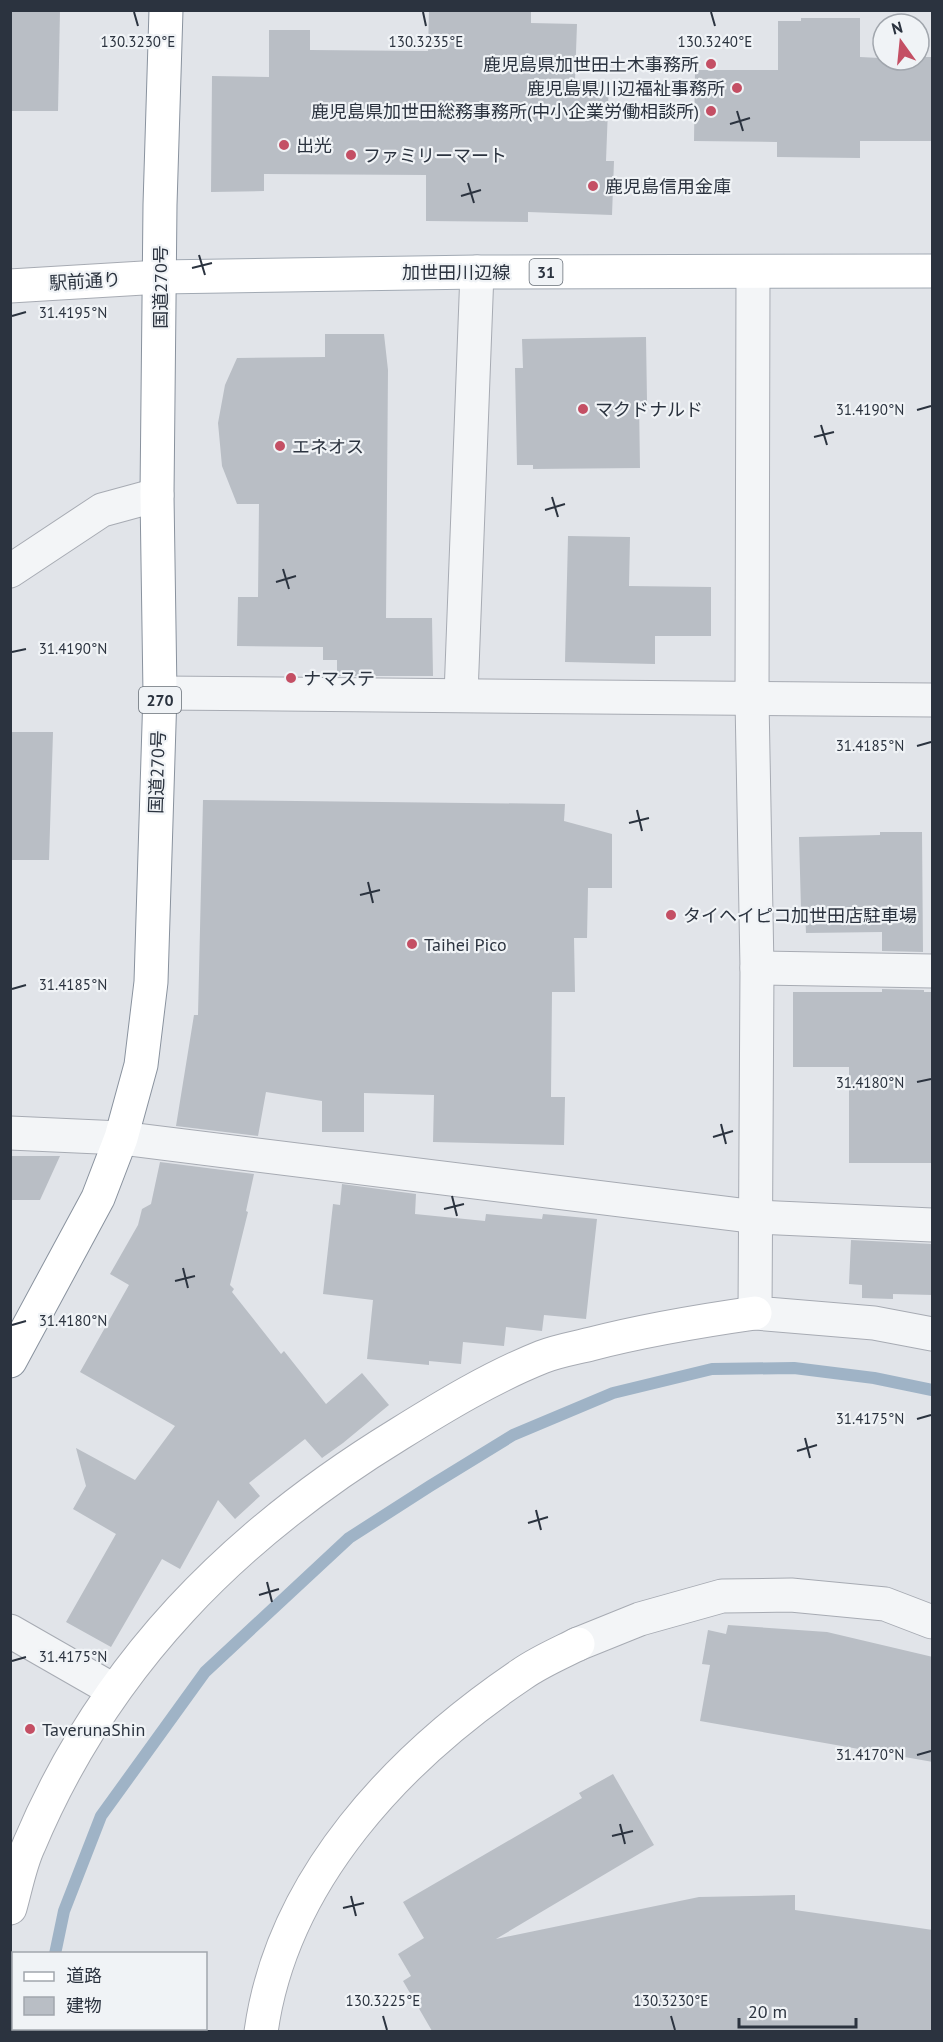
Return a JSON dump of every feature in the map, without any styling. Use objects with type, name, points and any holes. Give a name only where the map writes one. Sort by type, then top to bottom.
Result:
[{"type":"main road","name":"国道270号","points":[[10,1361],[98,1198],[120,1138],[141,1065],[151,982],[160,693],[157,495],[166,10]]},
{"type":"main road","name":"加世田川辺線","points":[[160,277],[477,272],[933,271]]},
{"type":"main road","name":"駅前通り","points":[[10,286],[160,277]]},
{"type":"main road","points":[[10,1908],[27,1847],[66,1765],[113,1690],[145,1648],[203,1586],[274,1520],[346,1467],[446,1405],[543,1357],[660,1327],[755,1313]]},
{"type":"main road","points":[[261,2031],[280,1950],[310,1891],[345,1838],[392,1781],[451,1726],[524,1672],[578,1644]]},
{"type":"street","points":[[461,695],[477,272]]},
{"type":"street","points":[[753,272],[752,700],[757,968],[755,1313],[874,1323],[933,1334]]},
{"type":"street","points":[[10,572],[102,510],[157,495]]},
{"type":"street","points":[[160,693],[933,700]]},
{"type":"street","points":[[757,968],[933,971]]},
{"type":"street","points":[[10,1133],[120,1138],[757,1217],[933,1225]]},
{"type":"street","points":[[578,1644],[640,1619],[722,1596],[791,1595],[885,1604],[933,1622]]},
{"type":"street","points":[[10,1631],[113,1690]]},
{"type":"building","points":[[10,10],[60,10],[58,111],[10,111]]},
{"type":"building","points":[[429,10],[531,10],[531,23],[577,24],[575,80],[609,82],[606,161],[614,161],[612,215],[528,212],[528,222],[426,221],[426,175],[264,174],[264,191],[211,192],[212,76],[269,77],[269,30],[310,30],[310,50],[428,51]]},
{"type":"building","points":[[801,18],[860,18],[860,57],[871,58],[871,72],[931,72],[931,57],[933,57],[933,141],[860,141],[860,158],[777,157],[777,142],[694,141],[695,70],[778,70],[778,21],[801,21]]},
{"type":"building","points":[[325,334],[384,334],[388,370],[386,618],[432,618],[433,676],[337,676],[337,660],[323,660],[323,647],[237,646],[238,597],[258,597],[259,504],[237,504],[222,466],[218,423],[225,385],[237,358],[325,357]]},
{"type":"building","points":[[646,337],[647,401],[639,402],[640,468],[533,469],[533,465],[517,465],[515,368],[523,368],[522,339]]},
{"type":"building","points":[[568,536],[630,537],[629,586],[711,587],[711,636],[655,636],[655,664],[565,662]]},
{"type":"building","points":[[10,732],[53,732],[49,860],[10,860]]},
{"type":"building","name":"Taihei Pico","points":[[203,800],[565,804],[564,821],[612,834],[612,888],[588,888],[587,938],[574,938],[575,992],[552,992],[551,1097],[565,1097],[564,1145],[433,1142],[434,1095],[364,1093],[364,1132],[322,1132],[322,1101],[266,1092],[258,1136],[176,1126],[194,1015],[198,1015]]},
{"type":"building","points":[[880,832],[922,832],[923,952],[882,951],[882,932],[806,933],[805,909],[801,909],[799,837],[880,835]]},
{"type":"building","points":[[882,989],[933,992],[933,1163],[849,1163],[849,1067],[793,1067],[793,992],[882,992]]},
{"type":"building","points":[[10,1156],[60,1156],[40,1200],[10,1200]]},
{"type":"building","points":[[160,1162],[254,1174],[246,1211],[248,1212],[230,1285],[234,1289],[232,1292],[281,1354],[284,1351],[326,1404],[362,1373],[389,1405],[322,1458],[305,1439],[249,1483],[260,1496],[235,1519],[218,1500],[180,1569],[162,1559],[111,1647],[66,1622],[116,1534],[73,1509],[86,1486],[76,1448],[135,1480],[175,1426],[80,1372],[129,1285],[110,1274],[138,1225],[142,1209],[151,1204]]},
{"type":"building","points":[[342,1184],[416,1194],[415,1214],[485,1221],[486,1214],[542,1219],[543,1214],[597,1219],[586,1319],[544,1315],[542,1331],[506,1327],[504,1346],[463,1342],[461,1364],[429,1361],[429,1365],[367,1359],[373,1300],[323,1294],[333,1204],[340,1205]]},
{"type":"building","points":[[851,1240],[933,1244],[933,1295],[893,1294],[893,1299],[862,1298],[862,1285],[849,1284]]},
{"type":"building","points":[[728,1625],[827,1632],[933,1657],[933,1762],[700,1721],[710,1665],[702,1664],[708,1630],[726,1634]]},
{"type":"building","points":[[613,1774],[654,1845],[496,1939],[699,1897],[795,1895],[795,1910],[933,1930],[933,2031],[432,2031],[403,1981],[411,1976],[398,1954],[424,1938],[403,1902],[582,1798],[579,1793]]},
{"type":"waterway","points":[[55,1952],[64,1911],[101,1816],[205,1672],[349,1538],[430,1486],[513,1435],[613,1393],[712,1369],[794,1368],[874,1378],[932,1390]]},
{"type":"place","name":"鹿児島県加世田土木事務所","points":[[711,64]]},
{"type":"place","name":"鹿児島県川辺福祉事務所","points":[[737,88]]},
{"type":"place","name":"鹿児島県加世田総務事務所(中小企業労働相談所)","points":[[711,111]]},
{"type":"place","name":"出光","points":[[284,145]]},
{"type":"place","name":"ファミリーマート","points":[[351,155]]},
{"type":"place","name":"鹿児島信用金庫","points":[[593,186]]},
{"type":"place","name":"マクドナルド","points":[[583,409]]},
{"type":"place","name":"エネオス","points":[[280,446]]},
{"type":"place","name":"ナマステ","points":[[291,678]]},
{"type":"place","name":"タイヘイピコ加世田店駐車場","points":[[671,915]]},
{"type":"place","name":"Taihei Pico","points":[[412,944]]},
{"type":"place","name":"TaverunaShin","points":[[30,1729]]}]
